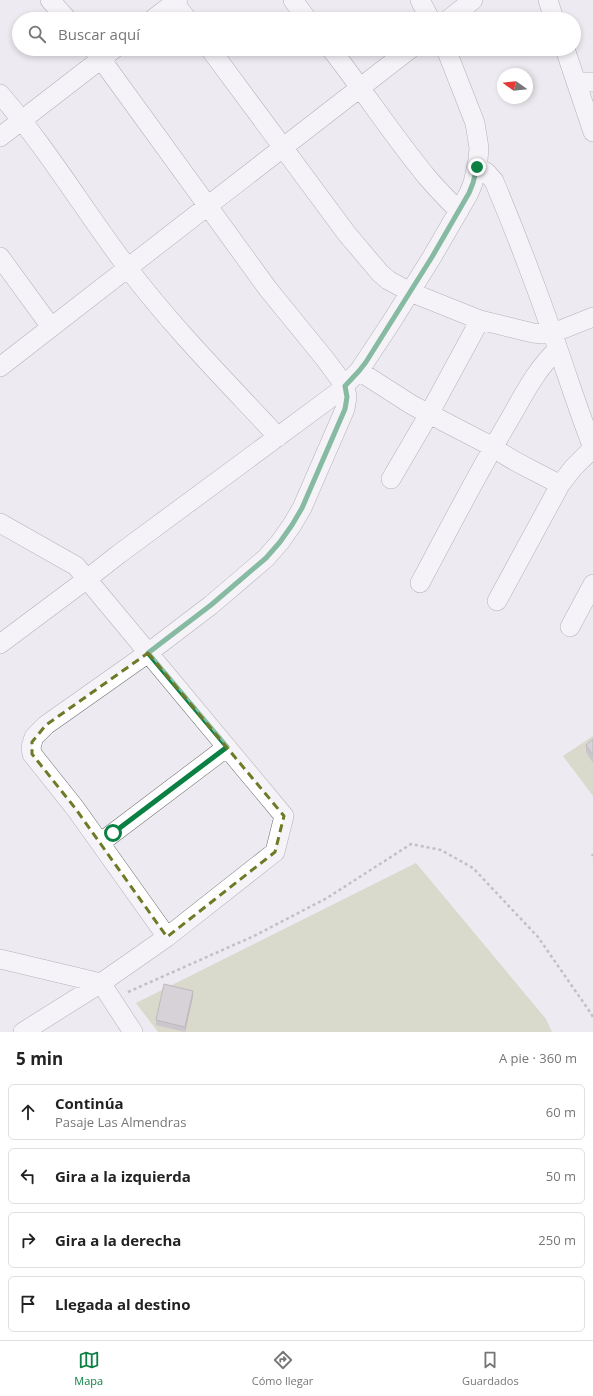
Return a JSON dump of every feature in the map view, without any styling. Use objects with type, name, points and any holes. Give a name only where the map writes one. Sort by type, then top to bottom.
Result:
[{"type":"street","points":[[50,0],[61,12]]},
{"type":"street","points":[[292,0],[301,12]]},
{"type":"street","points":[[420,0],[426,12]]},
{"type":"street","points":[[458,12],[473,0]]},
{"type":"street","points":[[548,0],[552,12]]},
{"type":"street","points":[[162,12],[175,1],[182,12]]},
{"type":"street","points":[[0,137],[98,56]]},
{"type":"street","points":[[106,56],[268,290],[325,359],[345,386],[347,397],[332,440],[302,508],[280,542],[266,558],[211,605],[148,653],[46,725],[34,737],[32,742],[32,754],[75,808],[167,937]]},
{"type":"street","points":[[215,56],[347,234],[380,273],[393,284],[480,320],[542,334],[555,341]]},
{"type":"street","points":[[336,56],[389,129],[428,178],[459,211]]},
{"type":"street","points":[[0,367],[401,56]]},
{"type":"street","points":[[0,644],[278,437],[345,386],[359,371],[410,292],[459,211],[473,183],[477,167],[479,148],[475,123],[449,56]]},
{"type":"street","points":[[569,56],[584,82],[593,132]]},
{"type":"street","points":[[0,94],[22,120],[128,267],[173,324],[278,437]]},
{"type":"street","points":[[477,167],[486,172],[494,181],[524,254],[580,416],[593,448],[573,468],[560,485],[497,601]]},
{"type":"street","points":[[0,257],[51,327]]},
{"type":"street","points":[[420,583],[493,447],[546,359],[555,341],[593,316]]},
{"type":"street","points":[[391,479],[429,414],[480,320]]},
{"type":"street","points":[[359,371],[429,414],[493,447],[512,460],[560,485]]},
{"type":"street","points":[[0,523],[76,566],[284,816],[274,852],[167,937],[101,983],[23,1032]]},
{"type":"street","points":[[570,627],[593,584]]},
{"type":"street","points":[[100,843],[227,747]]},
{"type":"street","points":[[0,959],[101,983],[133,1032]]},
{"type":"path","points":[[112,999],[261,933],[327,898],[411,844],[441,850],[472,868],[538,937],[593,1017]]},
{"type":"highlighted area","points":[[148,653],[284,816],[275,852],[167,937],[75,808],[32,754],[32,742],[46,725]]},
{"type":"green space","points":[[593,736],[593,796],[563,756]]},
{"type":"green space","points":[[416,863],[546,1019],[552,1032],[158,1032],[136,1003]]},
{"type":"building","points":[[593,739],[593,755],[586,745]]},
{"type":"building","points":[[164,984],[193,991],[185,1027],[156,1020]]},
{"type":"route","points":[[113,833],[227,747],[148,653],[211,605],[266,558],[292,525],[302,508],[345,409],[347,397],[345,386],[352,380],[366,362],[432,257],[469,193],[477,172],[477,167]]}]
